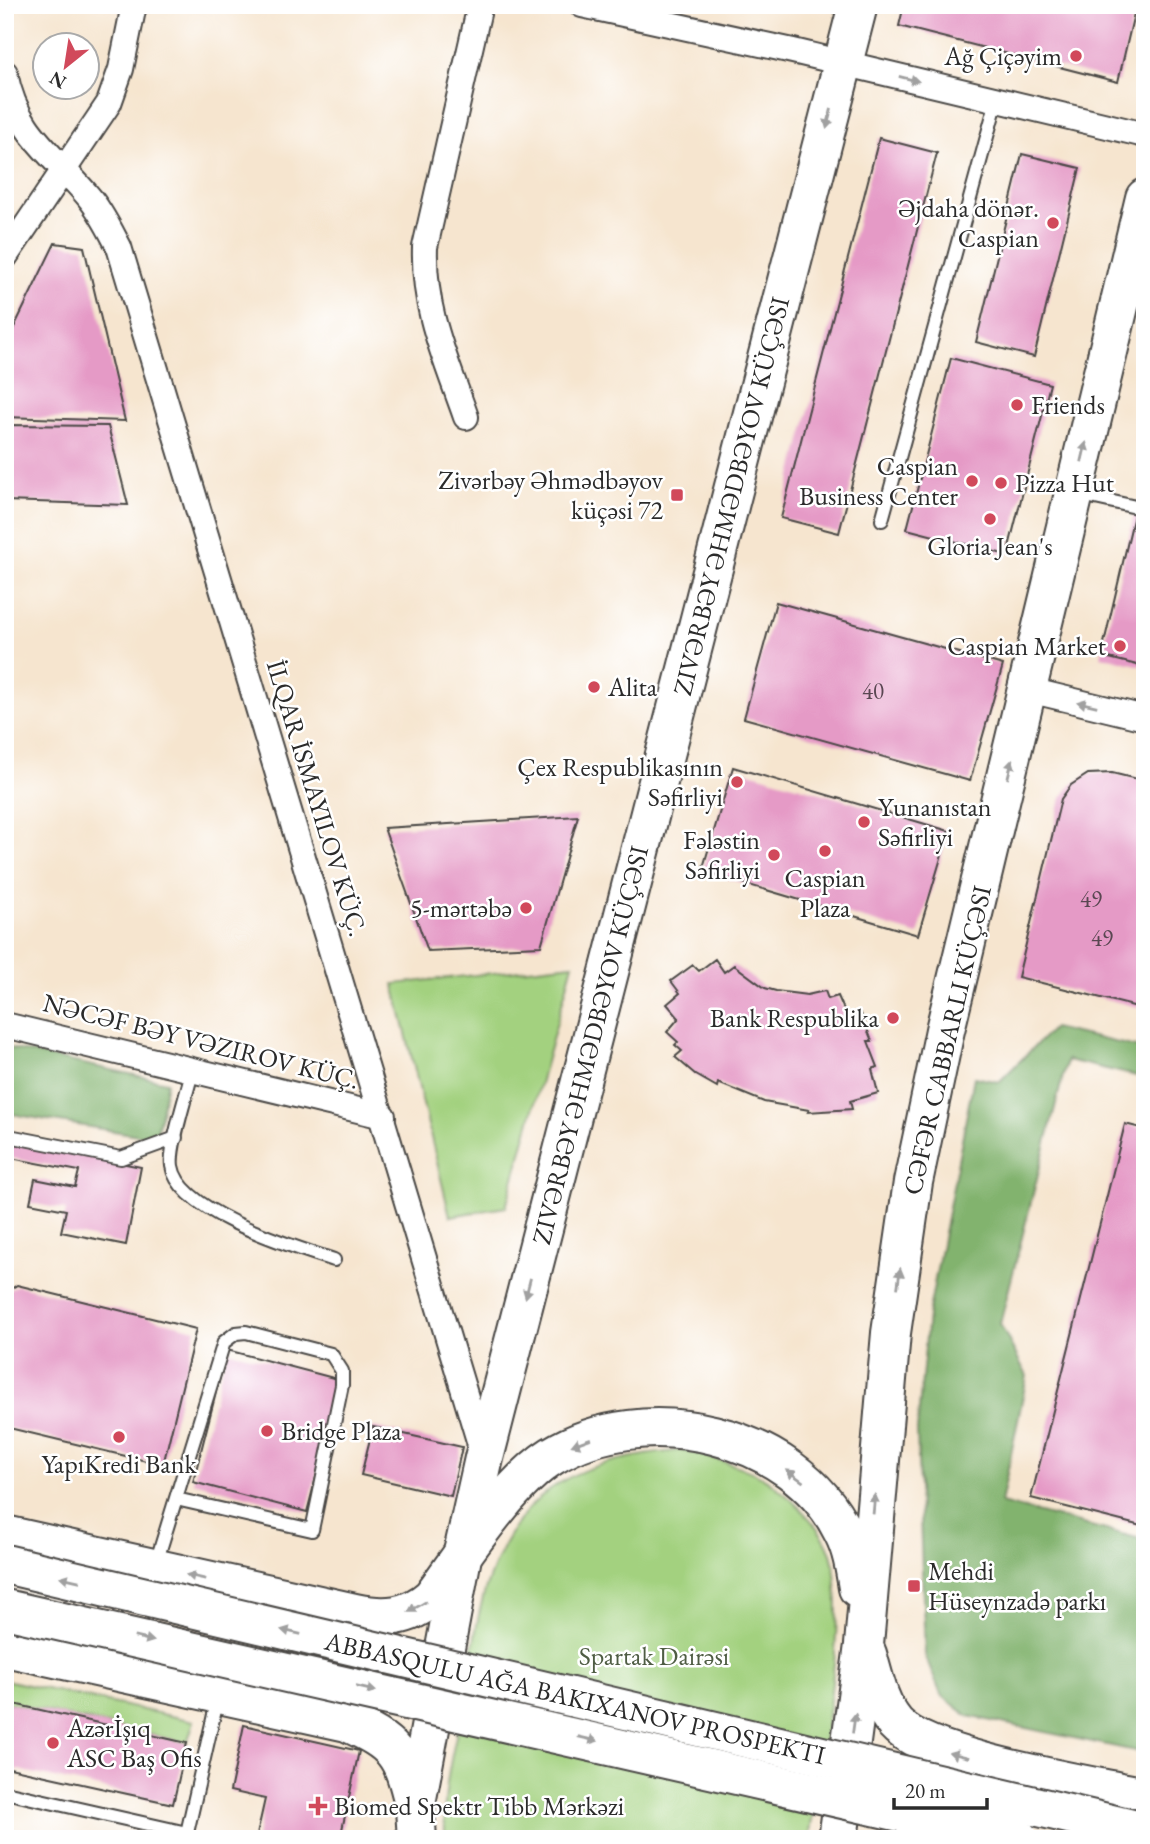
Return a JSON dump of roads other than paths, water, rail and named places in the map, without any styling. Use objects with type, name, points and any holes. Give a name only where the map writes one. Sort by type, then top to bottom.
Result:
[{"type":"main road","name":"ZIVƏRBƏY ƏHMƏDBƏYOV KÜÇƏSI","points":[[413,1829],[462,1557],[484,1458],[858,5]]},
{"type":"main road","points":[[838,1839],[864,1645],[881,1423],[914,1182],[946,1030],[1145,198]]},
{"type":"main road","points":[[5,1535],[355,1613],[388,1617],[420,1608],[432,1597],[524,1481],[550,1458],[568,1447],[613,1432],[651,1426],[691,1428],[728,1438],[766,1456],[797,1476],[820,1497],[843,1531],[855,1563],[864,1645],[880,1699],[896,1724],[916,1740],[950,1754],[1145,1797]]},
{"type":"main road","points":[[5,1564],[1145,1832]]},
{"type":"main road","points":[[5,1609],[1019,1839]]},
{"type":"main road","points":[[5,1647],[218,1695],[317,1714],[374,1735],[391,1747],[405,1767],[413,1829]]},
{"type":"street","points":[[5,257],[109,103],[121,69],[134,5]]},
{"type":"street","points":[[466,417],[429,311],[424,283],[425,247],[480,5]]},
{"type":"street","points":[[582,5],[843,63],[1145,135]]},
{"type":"street","points":[[5,73],[9,95],[19,119],[89,197],[119,247],[484,1458]]},
{"type":"street","points":[[1029,691],[1145,718]]},
{"type":"street","name":"NƏCƏF BƏY VƏZIROV KÜÇ.","points":[[5,1025],[383,1116]]},
{"type":"lane","points":[[882,520],[997,100]]},
{"type":"lane","points":[[1074,494],[1145,509]]},
{"type":"lane","points":[[192,1072],[172,1166],[178,1182],[208,1209],[263,1236],[334,1260]]},
{"type":"lane","points":[[15,1137],[121,1158],[176,1138]]},
{"type":"lane","points":[[155,1567],[223,1342],[236,1332],[331,1354],[342,1371],[342,1385],[312,1530],[176,1499]]},
{"type":"lane","points":[[5,1792],[186,1836],[218,1695]]},
{"type":"place","name":"Ağ Çiçəyim","points":[[1076,56]]},
{"type":"place","name":"Əjdaha dönər. Caspian","points":[[1053,223]]},
{"type":"place","name":"Friends","points":[[1017,405]]},
{"type":"place","name":"Caspian Business Center","points":[[972,481]]},
{"type":"place","name":"Pizza Hut","points":[[1001,483]]},
{"type":"place","name":"Zivərbəy Əhmədbəyov küçəsi 72","points":[[677,495]]},
{"type":"place","name":"Gloria Jean's","points":[[990,519]]},
{"type":"place","name":"Caspian Market","points":[[1120,646]]},
{"type":"place","name":"Alita","points":[[594,687]]},
{"type":"place","name":"Çex Respublikasının Səfirliyi","points":[[737,782]]},
{"type":"place","name":"Yunanıstan Səfirliyi","points":[[864,822]]},
{"type":"place","name":"Caspian Plaza","points":[[825,851]]},
{"type":"place","name":"Fələstin Səfirliyi","points":[[774,855]]},
{"type":"place","name":"5-mərtəbə","points":[[526,908]]},
{"type":"place","name":"Bank Respublika","points":[[893,1018]]},
{"type":"place","name":"Bridge Plaza","points":[[267,1431]]},
{"type":"place","name":"YapıKredi Bank","points":[[119,1437]]},
{"type":"place","name":"Mehdi Hüseynzadə parkı","points":[[914,1586]]},
{"type":"place","name":"Azərİşıq ASC Baş Ofis","points":[[53,1743]]},
{"type":"place","name":"Biomed Spektr Tibb Mәrkәzi","points":[[318,1806]]},
{"type":"park label","name":"Spartak Dairəsi","points":[[654,1656]]}]
